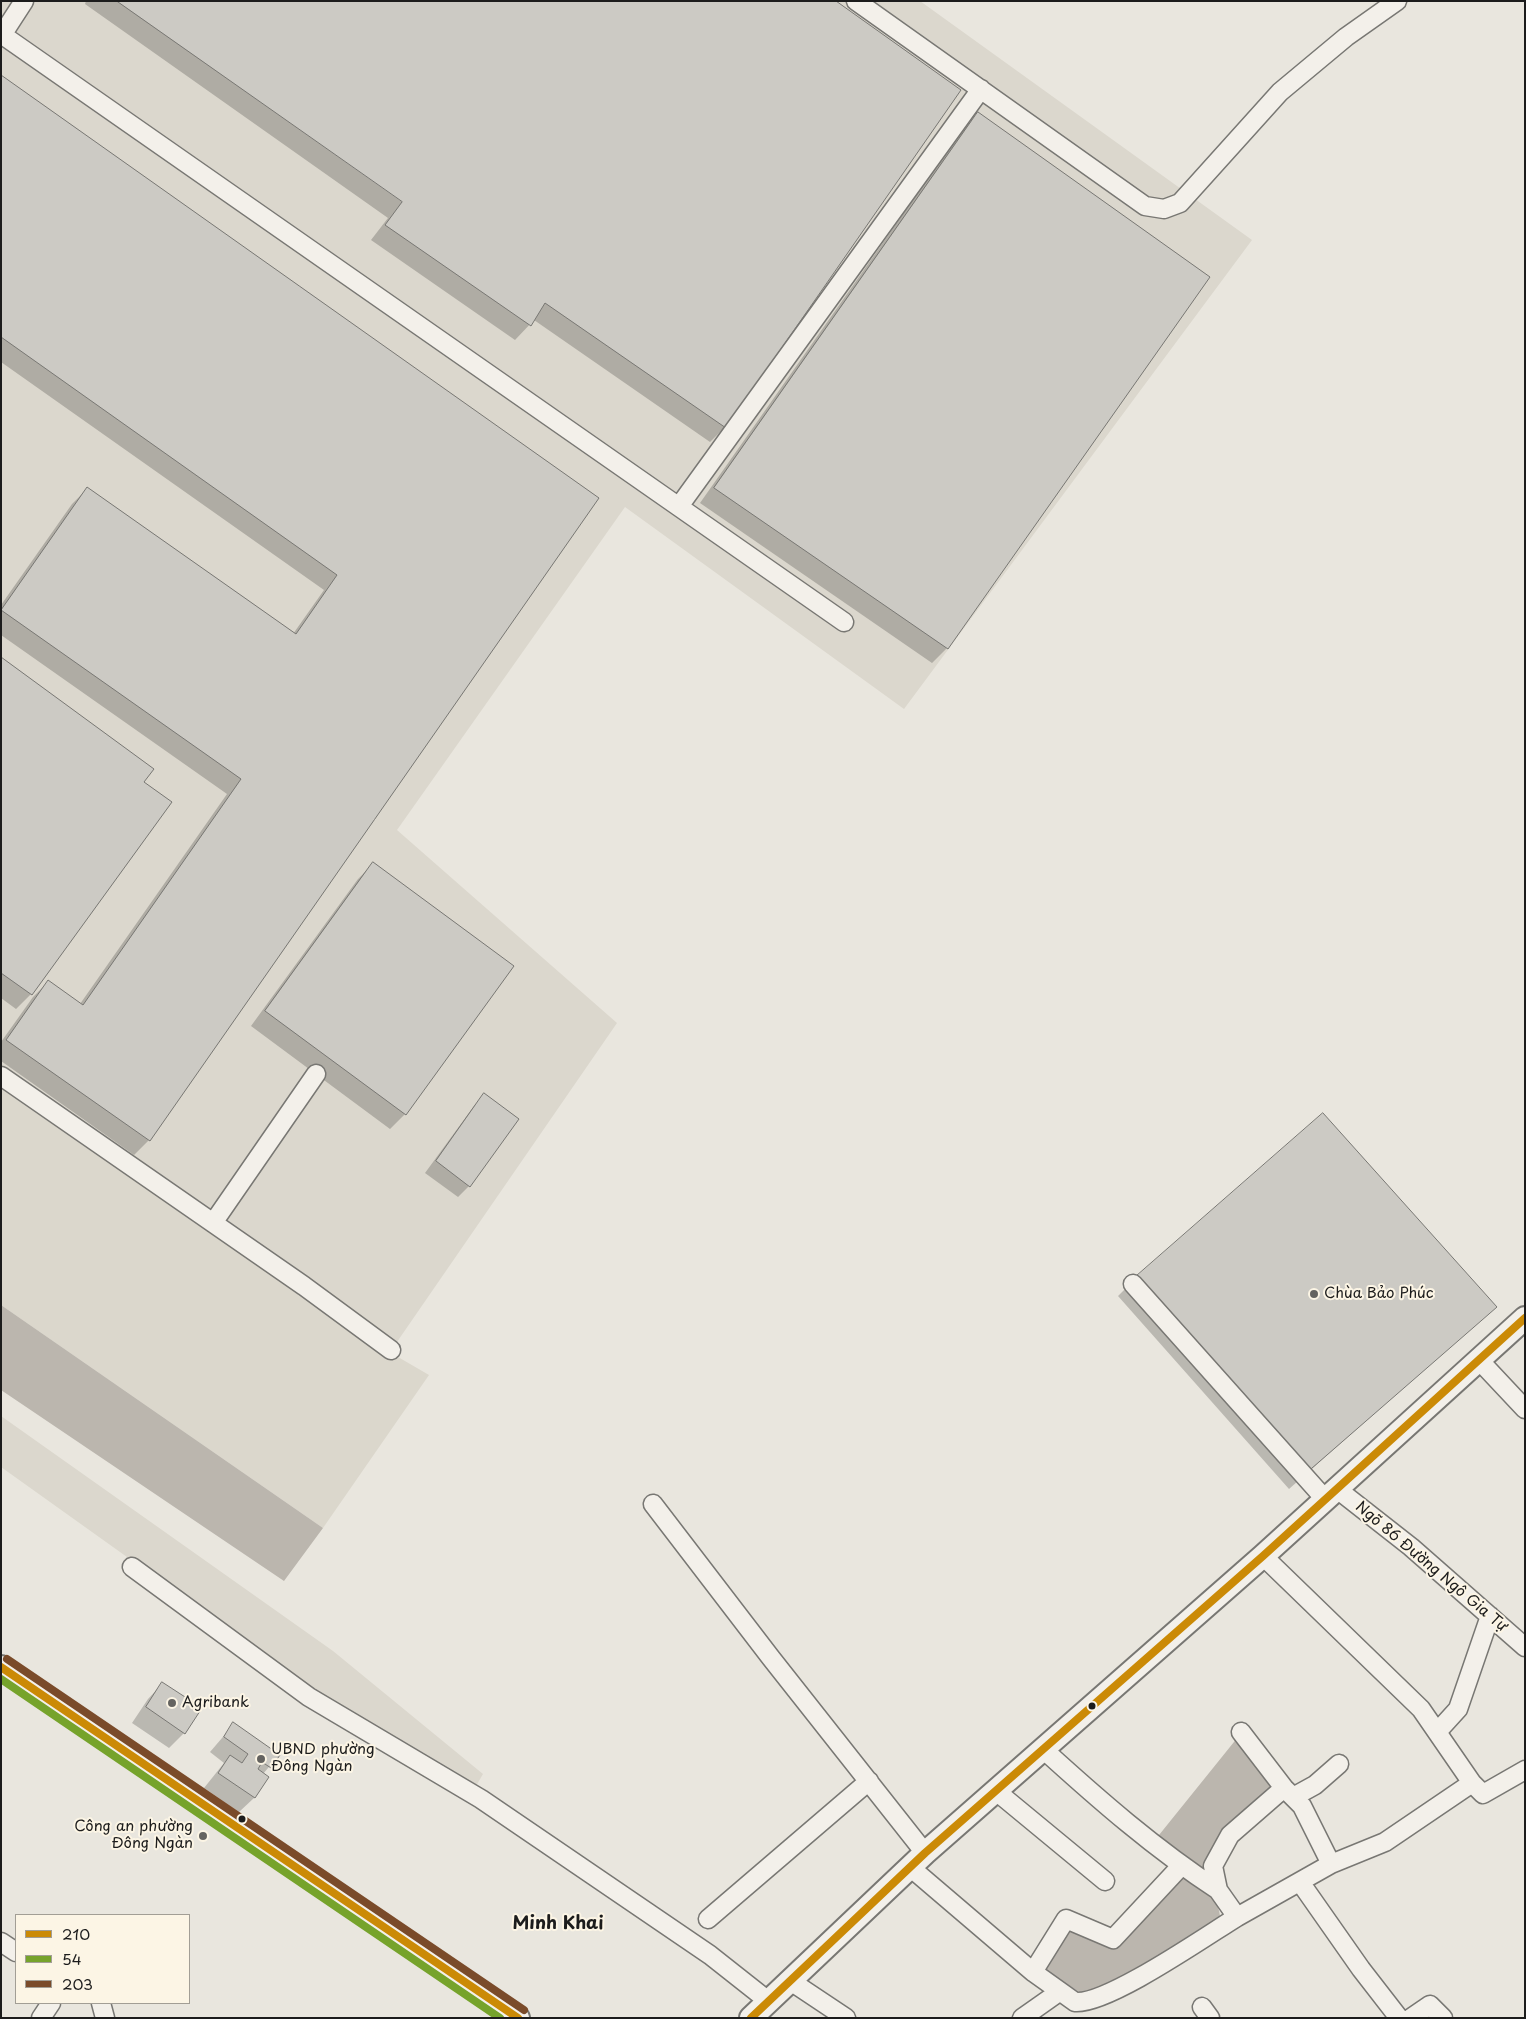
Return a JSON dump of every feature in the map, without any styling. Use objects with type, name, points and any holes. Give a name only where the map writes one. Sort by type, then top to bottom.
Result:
[{"type":"main road","points":[[751,2018],[767,2000],[917,1860],[1263,1556],[1525,1318]]},
{"type":"main road","points":[[1,1667],[518,2018]]},
{"type":"street","points":[[24,1],[2,35],[680,505],[844,622]]},
{"type":"street","points":[[856,1],[1146,206],[1164,209],[1180,203],[1280,92],[1346,37],[1397,1]]},
{"type":"street","points":[[680,505],[981,89]]},
{"type":"street","points":[[213,1223],[316,1074]]},
{"type":"street","points":[[1,1076],[304,1286],[391,1350]]},
{"type":"street","name":"Ngõ 86 Đường Ngô Gia Tự","points":[[1132,1284],[1331,1494],[1411,1547],[1525,1647]]},
{"type":"street","points":[[1478,1359],[1525,1409]]},
{"type":"street","points":[[654,1504],[869,1781],[917,1860],[1033,1972],[1077,2010],[1153,1970],[1238,1917],[1331,1864],[1385,1842],[1477,1789],[1525,1770]]},
{"type":"street","points":[[1263,1556],[1421,1709],[1477,1789]]},
{"type":"street","points":[[132,1567],[308,1697],[481,1799],[710,1956],[767,2000]]},
{"type":"street","points":[[1438,1731],[1458,1709],[1490,1616]]},
{"type":"street","points":[[1240,1732],[1302,1806],[1331,1864]]},
{"type":"street","points":[[1043,1749],[1089,1791],[1181,1866],[1218,1890],[1238,1917]]},
{"type":"street","points":[[1218,1890],[1213,1866],[1230,1835],[1290,1792],[1314,1785],[1339,1764]]},
{"type":"street","points":[[708,1919],[869,1781]]},
{"type":"street","points":[[996,1791],[1105,1881]]},
{"type":"street","points":[[1033,1972],[1066,1919],[1113,1939],[1181,1866]]},
{"type":"street","points":[[1300,1882],[1361,1969],[1399,2018]]},
{"type":"street","points":[[1,1942],[15,1951]]},
{"type":"street","points":[[789,1980],[846,2018]]},
{"type":"street","points":[[1022,2018],[1058,1992]]},
{"type":"street","points":[[41,2018],[51,2004]]},
{"type":"street","points":[[101,2004],[105,2018]]},
{"type":"street","points":[[1411,2018],[1430,2005],[1443,2018]]},
{"type":"shaded area","points":[[1,1],[920,1],[1252,240],[904,709],[625,507],[397,830],[617,1023],[379,1368],[1,1098]]},
{"type":"shaded area","points":[[1,1078],[324,1314],[429,1375],[323,1528],[1,1305]]},
{"type":"shaded area","points":[[1,1305],[323,1528],[284,1581],[1,1390]]},
{"type":"shaded area","points":[[1,1416],[333,1651],[483,1774],[476,1786],[399,1744],[302,1682],[1,1467]]},
{"type":"shaded area","points":[[1238,1737],[1276,1784],[1207,1876],[1155,1840]]},
{"type":"shaded area","points":[[1181,1871],[1201,1885],[1212,1897],[1217,1904],[1220,1919],[1152,1964],[1084,1995],[1043,1969],[1064,1929],[1114,1946]]},
{"type":"building","points":[[117,1],[836,1],[961,90],[726,428],[545,303],[531,326],[385,225],[402,202]]},
{"type":"building","points":[[1,75],[599,498],[150,1141],[6,1040],[48,980],[83,1005],[241,779],[1,610],[87,487],[296,634],[337,575],[1,337]]},
{"type":"building","points":[[978,112],[1210,277],[948,649],[714,488]]},
{"type":"building","points":[[1,657],[154,769],[144,782],[172,802],[32,995],[1,973]]},
{"type":"building","points":[[373,862],[514,966],[406,1115],[265,1011]]},
{"type":"building","points":[[484,1093],[519,1119],[470,1187],[436,1161]]},
{"type":"building","name":"Chùa Bảo Phúc","points":[[1323,1113],[1497,1307],[1304,1475],[1132,1280]]},
{"type":"building","points":[[162,1682],[202,1708],[185,1734],[146,1707]]},
{"type":"building","name":"UBND phường Đông Ngàn","points":[[233,1722],[280,1755],[271,1768],[262,1762],[258,1769],[269,1777],[255,1798],[218,1773],[230,1755],[242,1763],[248,1754],[224,1737]]},
{"type":"transit line","name":"210","points":[[751,2018],[925,1853],[1263,1556],[1525,1318]]},
{"type":"transit line","name":"203","points":[[7,1659],[524,2010]]},
{"type":"transit line","name":"210","points":[[1,1667],[518,2018]]},
{"type":"transit line","name":"54","points":[[1,1679],[500,2018]]},
{"type":"place","name":"Chùa Bảo Phúc","points":[[1314,1294]]},
{"type":"place","name":"Agribank","points":[[172,1703]]},
{"type":"place","name":"UBND phường Đông Ngàn","points":[[261,1759]]},
{"type":"place","name":"Công an phường Đông Ngàn","points":[[203,1836]]},
{"type":"district","name":"Minh Khai","points":[[558,1924]]}]
